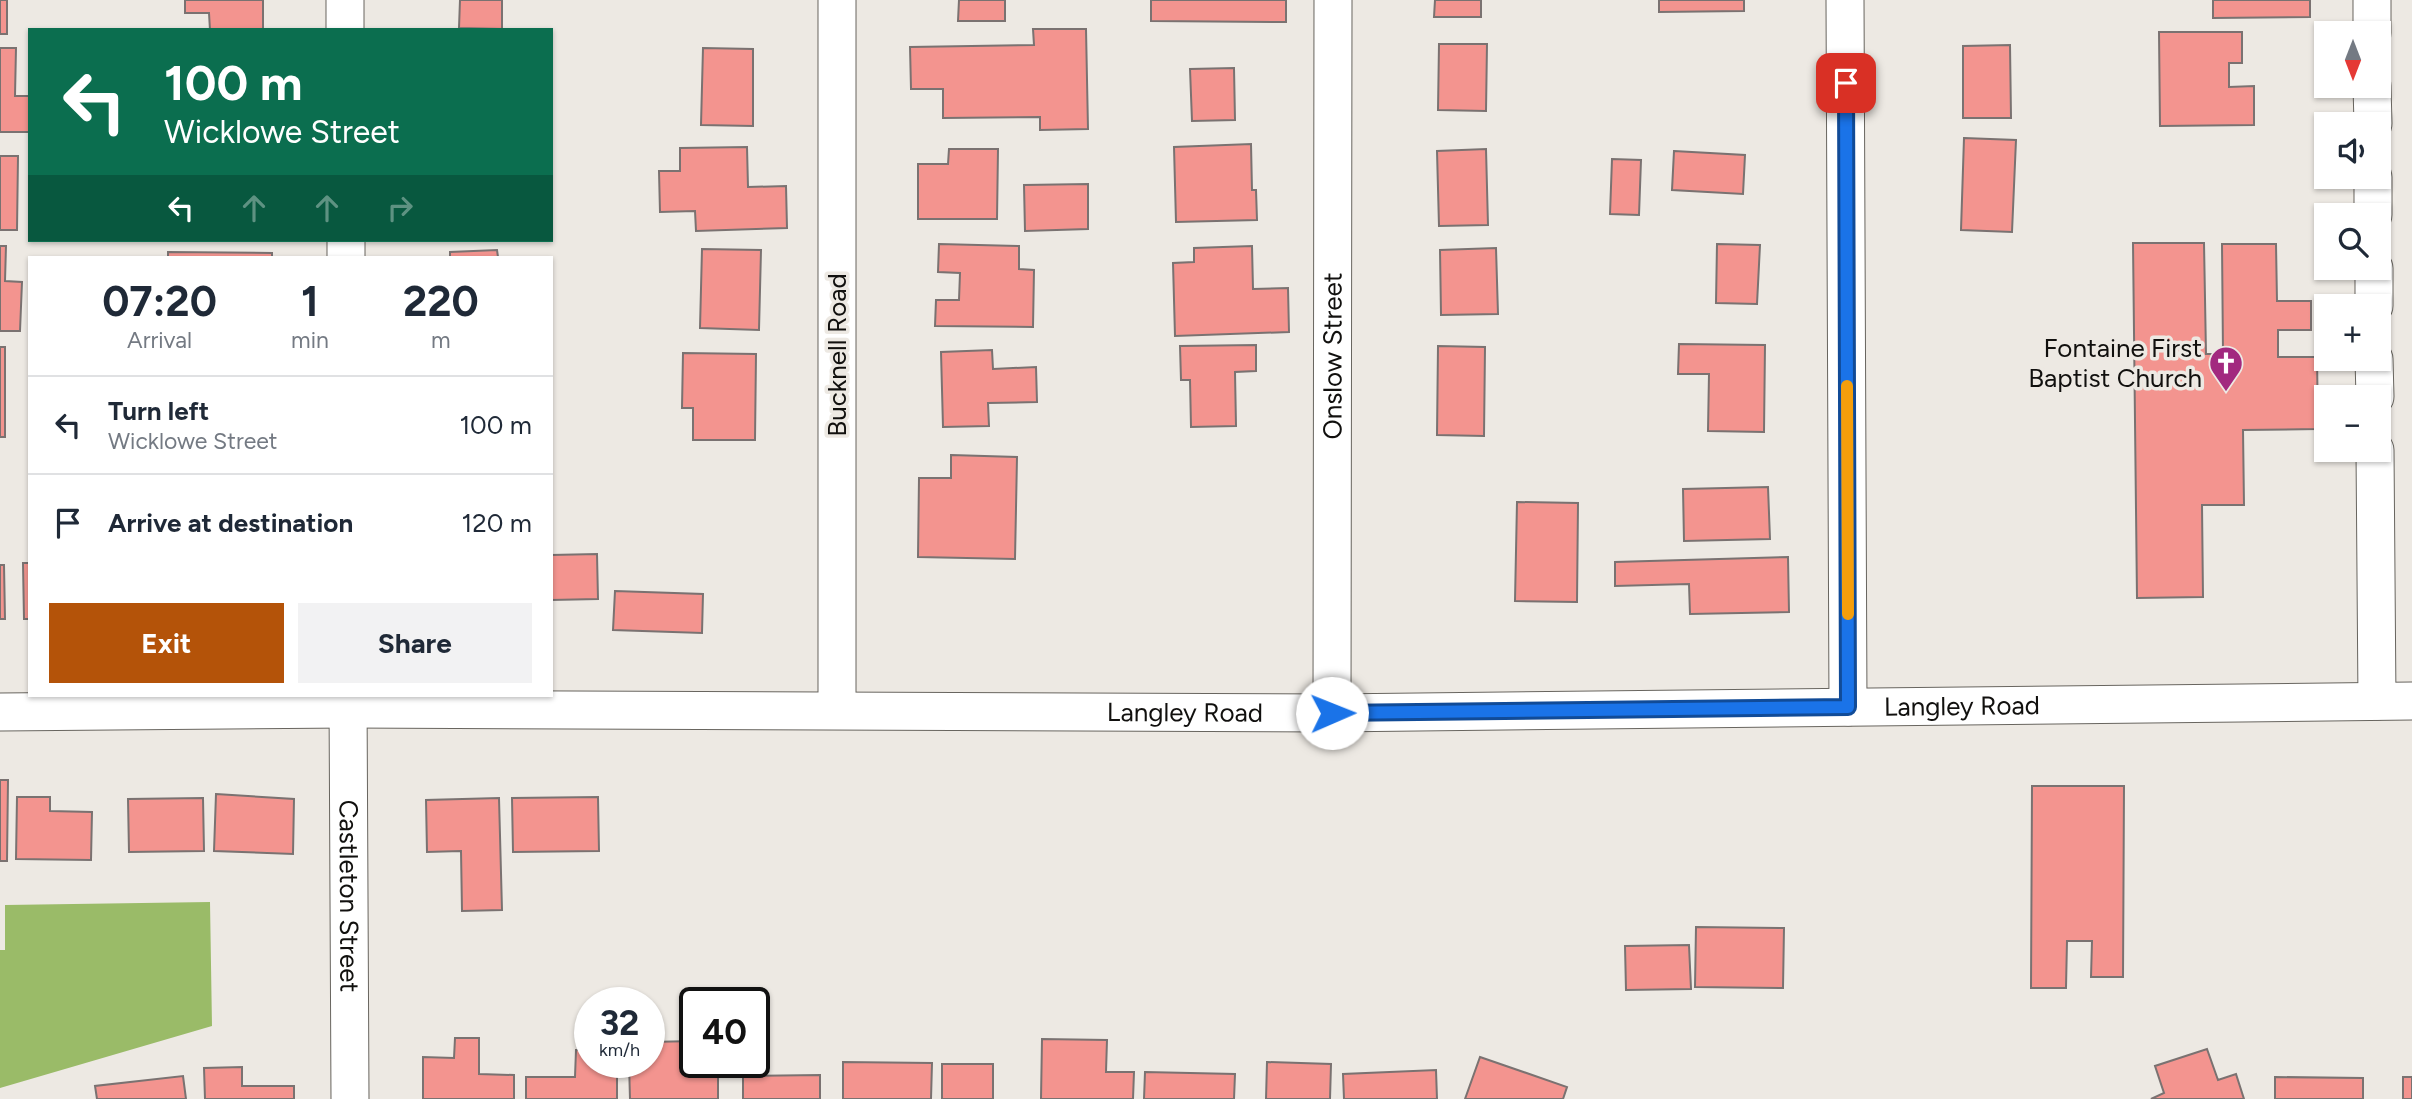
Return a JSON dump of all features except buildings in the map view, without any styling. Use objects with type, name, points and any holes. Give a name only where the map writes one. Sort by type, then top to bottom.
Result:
[{"type":"street","points":[[345,0],[345,28]]},
{"type":"street","name":"Bucknell Road","points":[[836,0],[836,710]]},
{"type":"street","name":"Onslow Street","points":[[1332,713],[1333,0]]},
{"type":"street","points":[[1846,0],[1848,707]]},
{"type":"street","points":[[2372,0],[2372,21]]},
{"type":"street","points":[[2376,462],[2395,701]]},
{"type":"street","name":"Langley Road","points":[[0,712],[348,702],[836,710],[1332,713],[2395,701]]},
{"type":"street","name":"Castleton Street","points":[[348,702],[350,1099]]},
{"type":"green space","points":[[210,902],[212,1026],[0,1088],[0,950],[5,950],[5,905]]},
{"type":"slow traffic","points":[[1847,386],[1848,614]]},
{"type":"place","name":"Fontaine First Baptist Church","points":[[2226,393]]},
{"type":"route","points":[[1332,713],[1848,707],[1846,83]]}]
